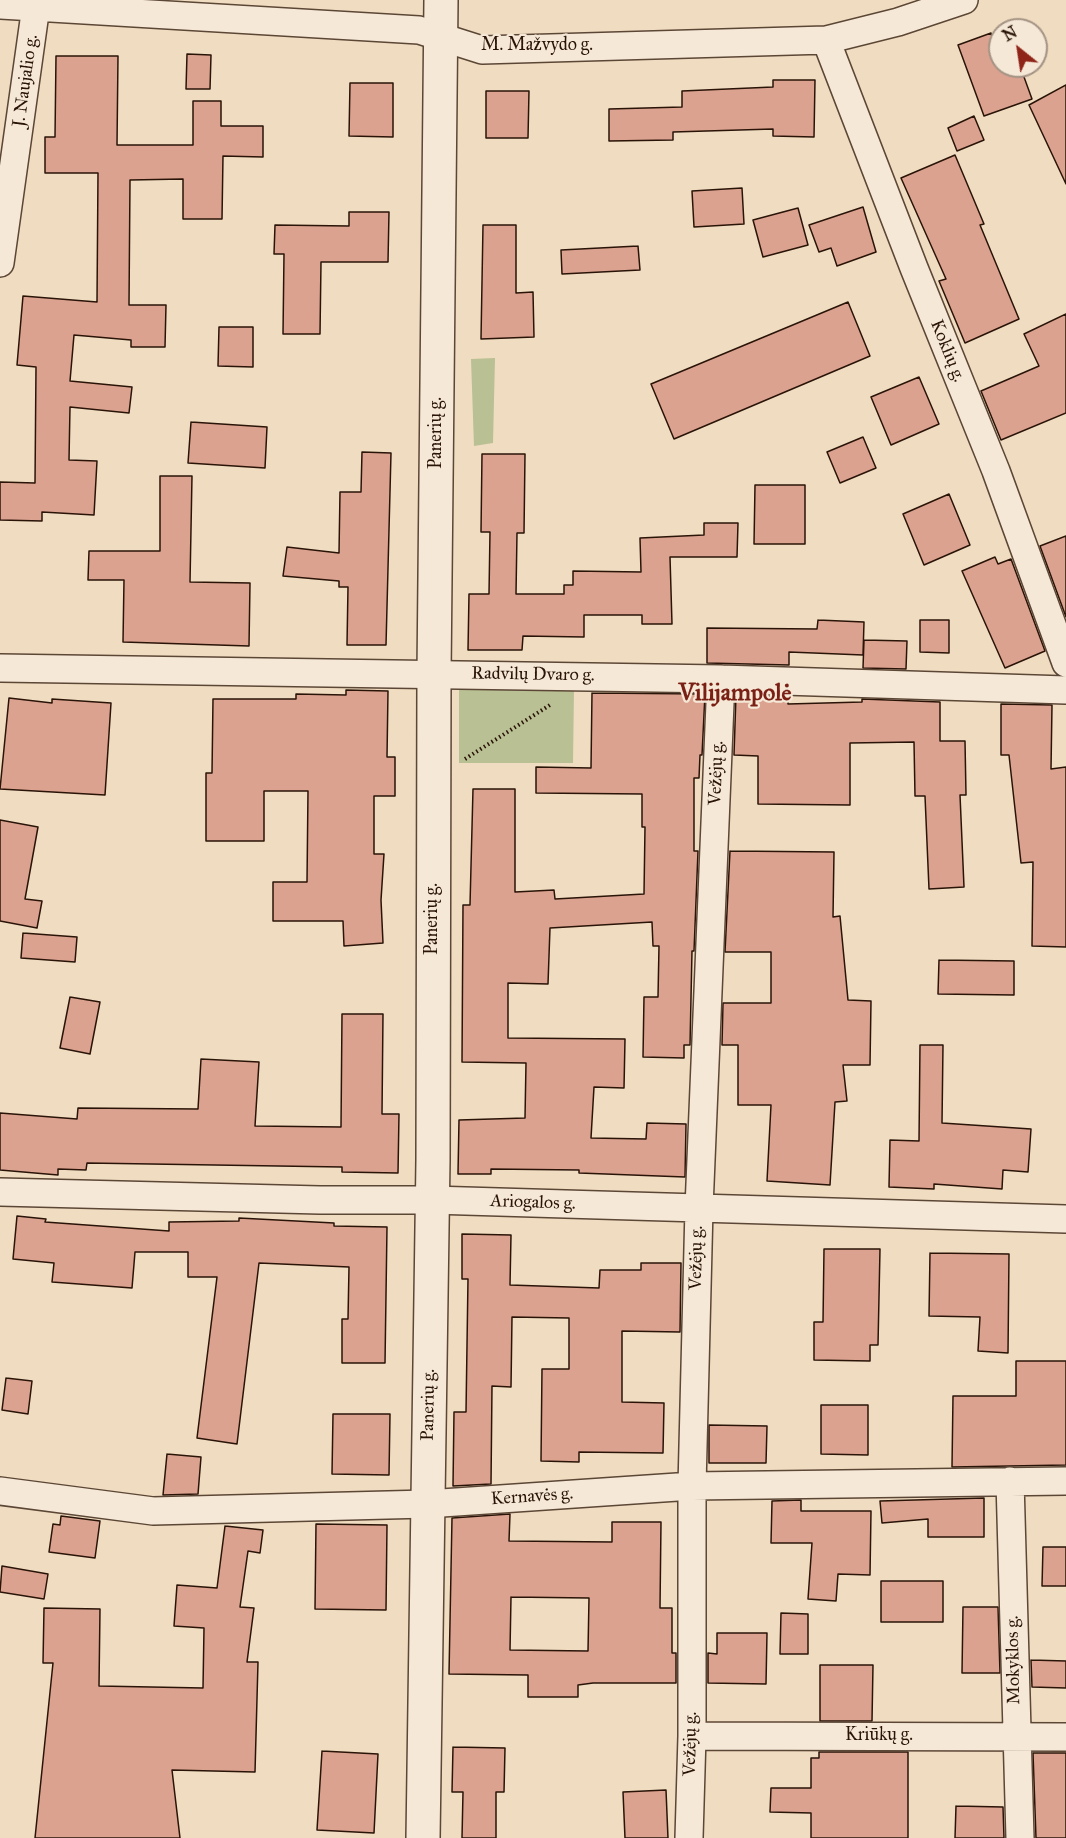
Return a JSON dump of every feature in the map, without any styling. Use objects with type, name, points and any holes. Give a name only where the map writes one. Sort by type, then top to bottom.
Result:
[{"type":"street","name":"Panerių g.","points":[[423,1838],[432,1200],[434,673],[441,0]]},
{"type":"street","name":"M. Mažvydo g.","points":[[0,5],[419,30],[482,50],[826,40],[898,22],[964,0]]},
{"type":"street","name":"J. Naujalio g.","points":[[0,263],[36,6]]},
{"type":"street","name":"Koklių g.","points":[[826,40],[996,471],[1066,663]]},
{"type":"street","name":"Radvilų Dvaro g.","points":[[0,668],[434,673],[1066,690]]},
{"type":"street","name":"Vežėjų g.","points":[[688,1838],[692,1736],[692,1486],[699,1208],[722,679]]},
{"type":"street","name":"Ariogalos g.","points":[[0,1192],[320,1200],[432,1200],[1066,1219]]},
{"type":"street","name":"Mokyklos g.","points":[[1010,1481],[1020,1838]]},
{"type":"street","name":"Kernavės g.","points":[[0,1491],[153,1511],[427,1504],[692,1486],[1066,1482]]},
{"type":"street","name":"Kriūkų g.","points":[[692,1736],[1066,1737]]},
{"type":"path","points":[[434,781],[554,702]]},
{"type":"green space","points":[[495,358],[493,443],[474,446],[471,359]]},
{"type":"green space","points":[[459,689],[574,689],[573,763],[459,763]]},
{"type":"building","points":[[988,34],[988,78],[1024,78],[1032,99],[984,116],[958,45]]},
{"type":"building","points":[[187,54],[211,55],[210,89],[186,89]]},
{"type":"building","points":[[56,56],[118,56],[117,145],[193,145],[193,101],[221,101],[221,126],[263,126],[263,157],[223,156],[222,219],[183,219],[183,179],[130,180],[129,305],[166,305],[165,347],[131,347],[131,340],[74,335],[70,381],[132,387],[129,413],[70,407],[69,460],[97,461],[94,515],[42,512],[42,521],[0,520],[0,482],[35,483],[36,367],[17,365],[23,296],[97,302],[98,173],[45,173],[45,137],[55,137]]},
{"type":"building","points":[[773,80],[815,80],[814,137],[773,136],[773,129],[673,132],[673,140],[609,141],[609,109],[682,107],[682,91],[773,87]]},
{"type":"building","points":[[350,83],[393,83],[393,137],[349,136]]},
{"type":"building","points":[[1066,85],[1066,184],[1029,105]]},
{"type":"building","points":[[486,91],[529,91],[528,138],[486,138]]},
{"type":"building","points":[[974,116],[984,140],[957,151],[948,128]]},
{"type":"building","points":[[955,155],[984,224],[980,225],[1019,319],[965,343],[939,281],[946,279],[901,178]]},
{"type":"building","points":[[742,188],[744,224],[694,227],[692,191]]},
{"type":"building","points":[[863,207],[876,252],[837,266],[831,248],[819,252],[809,225]]},
{"type":"building","points":[[798,208],[808,245],[763,257],[753,220]]},
{"type":"building","points":[[349,212],[389,212],[388,262],[321,262],[320,334],[283,334],[284,254],[274,254],[275,225],[349,226]]},
{"type":"building","points":[[483,225],[516,225],[516,293],[533,292],[534,337],[481,339]]},
{"type":"building","points":[[638,246],[640,270],[562,274],[561,250]]},
{"type":"building","points":[[848,302],[870,356],[674,439],[651,384]]},
{"type":"building","points":[[1066,314],[1066,413],[1001,440],[981,391],[1039,366],[1024,334]]},
{"type":"building","points":[[219,327],[253,327],[253,367],[218,366]]},
{"type":"building","points":[[919,377],[939,424],[891,445],[871,397]]},
{"type":"building","points":[[191,422],[267,427],[265,468],[188,463]]},
{"type":"building","points":[[863,437],[876,468],[840,483],[827,452]]},
{"type":"building","points":[[362,452],[391,453],[386,645],[347,645],[348,587],[339,587],[339,581],[283,576],[287,547],[339,553],[340,492],[361,492]]},
{"type":"building","points":[[482,454],[525,454],[524,533],[517,533],[516,594],[564,594],[564,585],[573,585],[573,571],[641,572],[640,538],[704,535],[704,523],[738,523],[737,557],[670,557],[672,624],[642,624],[642,615],[584,615],[584,637],[523,636],[522,650],[468,650],[469,594],[489,594],[490,532],[481,532]]},
{"type":"building","points":[[160,476],[192,476],[190,582],[250,583],[249,646],[123,642],[124,580],[88,580],[89,551],[160,551]]},
{"type":"building","points":[[755,485],[805,485],[805,544],[754,544]]},
{"type":"building","points":[[949,494],[970,545],[924,565],[903,514]]},
{"type":"building","points":[[1066,536],[1066,617],[1040,546]]},
{"type":"building","points":[[995,557],[998,564],[1011,559],[1045,651],[1005,668],[962,571]]},
{"type":"building","points":[[818,620],[864,622],[863,655],[789,652],[789,665],[707,663],[707,628],[817,629]]},
{"type":"building","points":[[920,620],[949,620],[949,653],[920,652]]},
{"type":"building","points":[[864,640],[907,641],[906,669],[863,668]]},
{"type":"building","points":[[346,690],[388,691],[387,757],[395,757],[395,796],[374,796],[374,854],[384,854],[381,900],[383,943],[344,946],[343,921],[273,921],[273,882],[307,882],[308,791],[264,791],[264,841],[206,841],[206,773],[212,773],[213,699],[296,699],[296,694],[346,695]]},
{"type":"building","points":[[592,693],[705,694],[699,778],[694,778],[694,851],[698,851],[694,951],[692,951],[690,1045],[684,1045],[684,1058],[643,1057],[644,997],[658,997],[659,946],[653,946],[652,922],[550,928],[548,984],[508,983],[508,1038],[625,1039],[624,1088],[594,1087],[591,1138],[646,1139],[647,1123],[686,1124],[685,1177],[579,1173],[579,1170],[491,1169],[491,1174],[458,1174],[459,1120],[525,1118],[526,1063],[462,1062],[463,905],[470,905],[473,789],[515,789],[515,892],[554,890],[555,899],[644,894],[645,827],[642,827],[642,794],[536,793],[536,767],[591,768]]},
{"type":"building","points":[[736,695],[788,697],[788,704],[862,702],[862,699],[940,702],[940,741],[965,741],[966,795],[960,795],[964,887],[929,889],[925,796],[915,796],[914,742],[850,743],[850,805],[758,804],[758,756],[734,755]]},
{"type":"building","points":[[9,698],[52,703],[52,699],[111,703],[105,795],[0,789]]},
{"type":"building","points":[[1001,704],[1052,705],[1051,769],[1066,767],[1066,947],[1032,946],[1033,862],[1021,863],[1009,755],[1001,755]]},
{"type":"building","points":[[0,820],[38,827],[25,899],[42,901],[37,928],[0,921]]},
{"type":"building","points":[[730,851],[834,852],[833,917],[840,916],[848,1000],[871,1001],[870,1065],[843,1065],[847,1101],[835,1102],[830,1185],[767,1181],[771,1105],[738,1105],[738,1045],[722,1045],[723,1003],[771,1003],[771,952],[725,952]]},
{"type":"building","points":[[23,933],[77,937],[75,962],[21,958]]},
{"type":"building","points":[[939,960],[1014,961],[1014,995],[938,994]]},
{"type":"building","points":[[70,997],[100,1002],[90,1054],[60,1048]]},
{"type":"building","points":[[342,1014],[383,1014],[382,1114],[399,1114],[398,1173],[342,1172],[342,1167],[87,1163],[86,1170],[58,1169],[58,1175],[0,1170],[0,1113],[77,1119],[78,1108],[198,1109],[201,1059],[259,1062],[255,1126],[341,1127]]},
{"type":"building","points":[[920,1045],[943,1045],[942,1123],[1031,1129],[1028,1172],[1003,1170],[1002,1189],[934,1184],[934,1189],[889,1187],[890,1140],[919,1141]]},
{"type":"building","points":[[17,1216],[46,1219],[45,1222],[169,1231],[169,1222],[239,1221],[239,1218],[334,1223],[334,1226],[387,1227],[385,1363],[342,1363],[342,1319],[348,1319],[349,1267],[259,1263],[237,1444],[197,1438],[217,1277],[188,1277],[188,1252],[135,1252],[132,1288],[52,1282],[54,1263],[13,1259]]},
{"type":"building","points":[[462,1234],[511,1235],[510,1285],[599,1288],[600,1270],[641,1270],[641,1263],[681,1263],[680,1332],[622,1331],[622,1402],[664,1403],[663,1453],[579,1452],[579,1462],[541,1461],[542,1369],[569,1369],[569,1318],[512,1317],[511,1387],[492,1386],[491,1484],[453,1486],[454,1412],[466,1412],[468,1279],[462,1279]]},
{"type":"building","points":[[824,1249],[880,1249],[878,1345],[870,1345],[870,1361],[814,1360],[814,1322],[823,1322]]},
{"type":"building","points":[[930,1253],[1009,1254],[1008,1353],[978,1351],[980,1317],[929,1316]]},
{"type":"building","points":[[1016,1361],[1066,1361],[1066,1465],[952,1467],[953,1396],[1016,1396]]},
{"type":"building","points":[[6,1378],[32,1381],[28,1414],[2,1410]]},
{"type":"building","points":[[821,1405],[868,1405],[868,1455],[821,1454]]},
{"type":"building","points":[[333,1414],[390,1414],[389,1475],[332,1474]]},
{"type":"building","points":[[709,1425],[767,1426],[766,1463],[709,1463]]},
{"type":"building","points":[[167,1454],[201,1457],[198,1494],[163,1495]]},
{"type":"building","points":[[984,1498],[984,1537],[928,1537],[928,1519],[882,1523],[880,1501]]},
{"type":"building","points":[[801,1500],[801,1511],[871,1511],[870,1575],[838,1574],[836,1601],[808,1599],[812,1543],[771,1543],[772,1501]]},
{"type":"building","points":[[510,1514],[509,1541],[612,1542],[612,1522],[661,1522],[660,1608],[672,1608],[672,1653],[676,1653],[676,1683],[593,1683],[578,1685],[578,1697],[528,1697],[528,1675],[449,1674],[452,1518]],"holes":[[[511,1597],[589,1598],[588,1651],[510,1650]]]},
{"type":"building","points":[[61,1516],[100,1521],[95,1558],[49,1552],[53,1524],[60,1525]]},
{"type":"building","points":[[316,1524],[387,1525],[386,1610],[315,1609]]},
{"type":"building","points":[[225,1526],[263,1530],[260,1553],[248,1551],[240,1607],[254,1608],[247,1662],[258,1662],[255,1772],[172,1770],[180,1838],[35,1838],[53,1663],[43,1663],[44,1608],[100,1609],[99,1686],[203,1688],[204,1628],[174,1626],[177,1585],[217,1588]]},
{"type":"building","points":[[1043,1547],[1066,1547],[1066,1586],[1042,1586]]},
{"type":"building","points":[[2,1566],[48,1574],[44,1599],[0,1592]]},
{"type":"building","points":[[881,1581],[943,1581],[943,1622],[881,1622]]},
{"type":"building","points":[[963,1607],[998,1607],[1000,1673],[962,1673]]},
{"type":"building","points":[[781,1613],[808,1614],[808,1654],[780,1654]]},
{"type":"building","points":[[717,1633],[767,1633],[766,1684],[708,1683],[708,1653],[717,1654]]},
{"type":"building","points":[[1031,1660],[1066,1661],[1066,1688],[1032,1687]]},
{"type":"building","points":[[820,1665],[873,1665],[872,1721],[820,1721]]},
{"type":"building","points":[[453,1747],[505,1748],[504,1792],[496,1792],[496,1838],[462,1838],[463,1792],[452,1792]]},
{"type":"building","points":[[322,1751],[378,1754],[374,1833],[317,1830]]},
{"type":"building","points":[[819,1752],[908,1752],[908,1838],[811,1838],[811,1813],[770,1812],[771,1788],[811,1788],[811,1758],[819,1758]]},
{"type":"building","points":[[1033,1753],[1066,1753],[1066,1838],[1036,1838]]},
{"type":"building","points":[[666,1790],[668,1838],[625,1838],[623,1792]]},
{"type":"building","points":[[956,1806],[1003,1807],[1004,1838],[955,1838]]},
{"type":"district","name":"Vilijampolė","points":[[735,694]]}]
